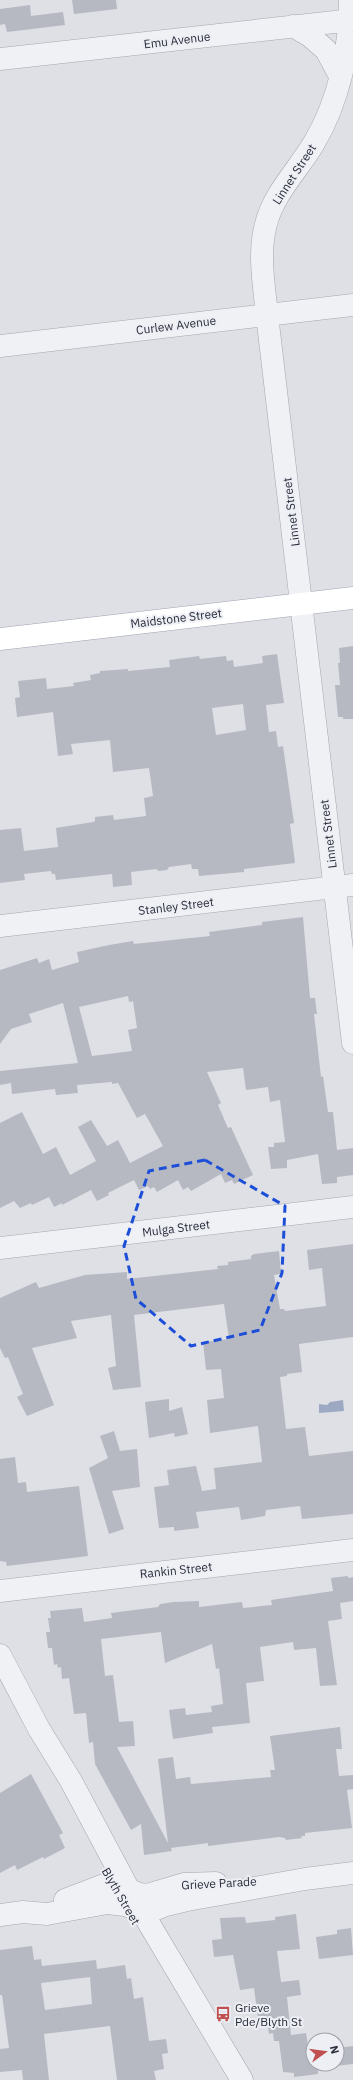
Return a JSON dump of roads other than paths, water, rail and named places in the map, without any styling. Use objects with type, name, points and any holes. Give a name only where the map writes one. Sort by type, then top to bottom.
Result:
[{"type":"main road","name":"Maidstone Street","points":[[0,639],[353,598]]},
{"type":"street","name":"Emu Avenue","points":[[0,60],[293,26],[351,13]]},
{"type":"street","name":"Linnet Street","points":[[351,13],[345,58],[324,124],[314,143],[284,185],[266,223],[262,256],[267,315],[301,604],[344,886],[353,1043]]},
{"type":"street","points":[[293,26],[310,36],[326,50],[340,76]]},
{"type":"street","name":"Curlew Avenue","points":[[0,346],[353,305]]},
{"type":"street","name":"Stanley Street","points":[[0,926],[344,886]]},
{"type":"street","name":"Mulga Street","points":[[0,1248],[353,1208]]},
{"type":"street","name":"Rankin Street","points":[[0,1591],[353,1550]]},
{"type":"street","name":"Blyth Street","points":[[0,1655],[39,1729],[71,1781],[127,1897],[242,2080]]},
{"type":"street","name":"Grieve Parade","points":[[127,1897],[139,1894],[147,1895],[184,1884],[305,1879],[353,1873]]},
{"type":"street","points":[[0,1915],[23,1912],[78,1896],[98,1886],[127,1897]]},
{"type":"water","points":[[343,1400],[344,1411],[319,1413],[319,1404],[327,1405],[330,1402]]},
{"type":"place","name":"Grieve Pde/Blyth St","points":[[223,2014]]}]
